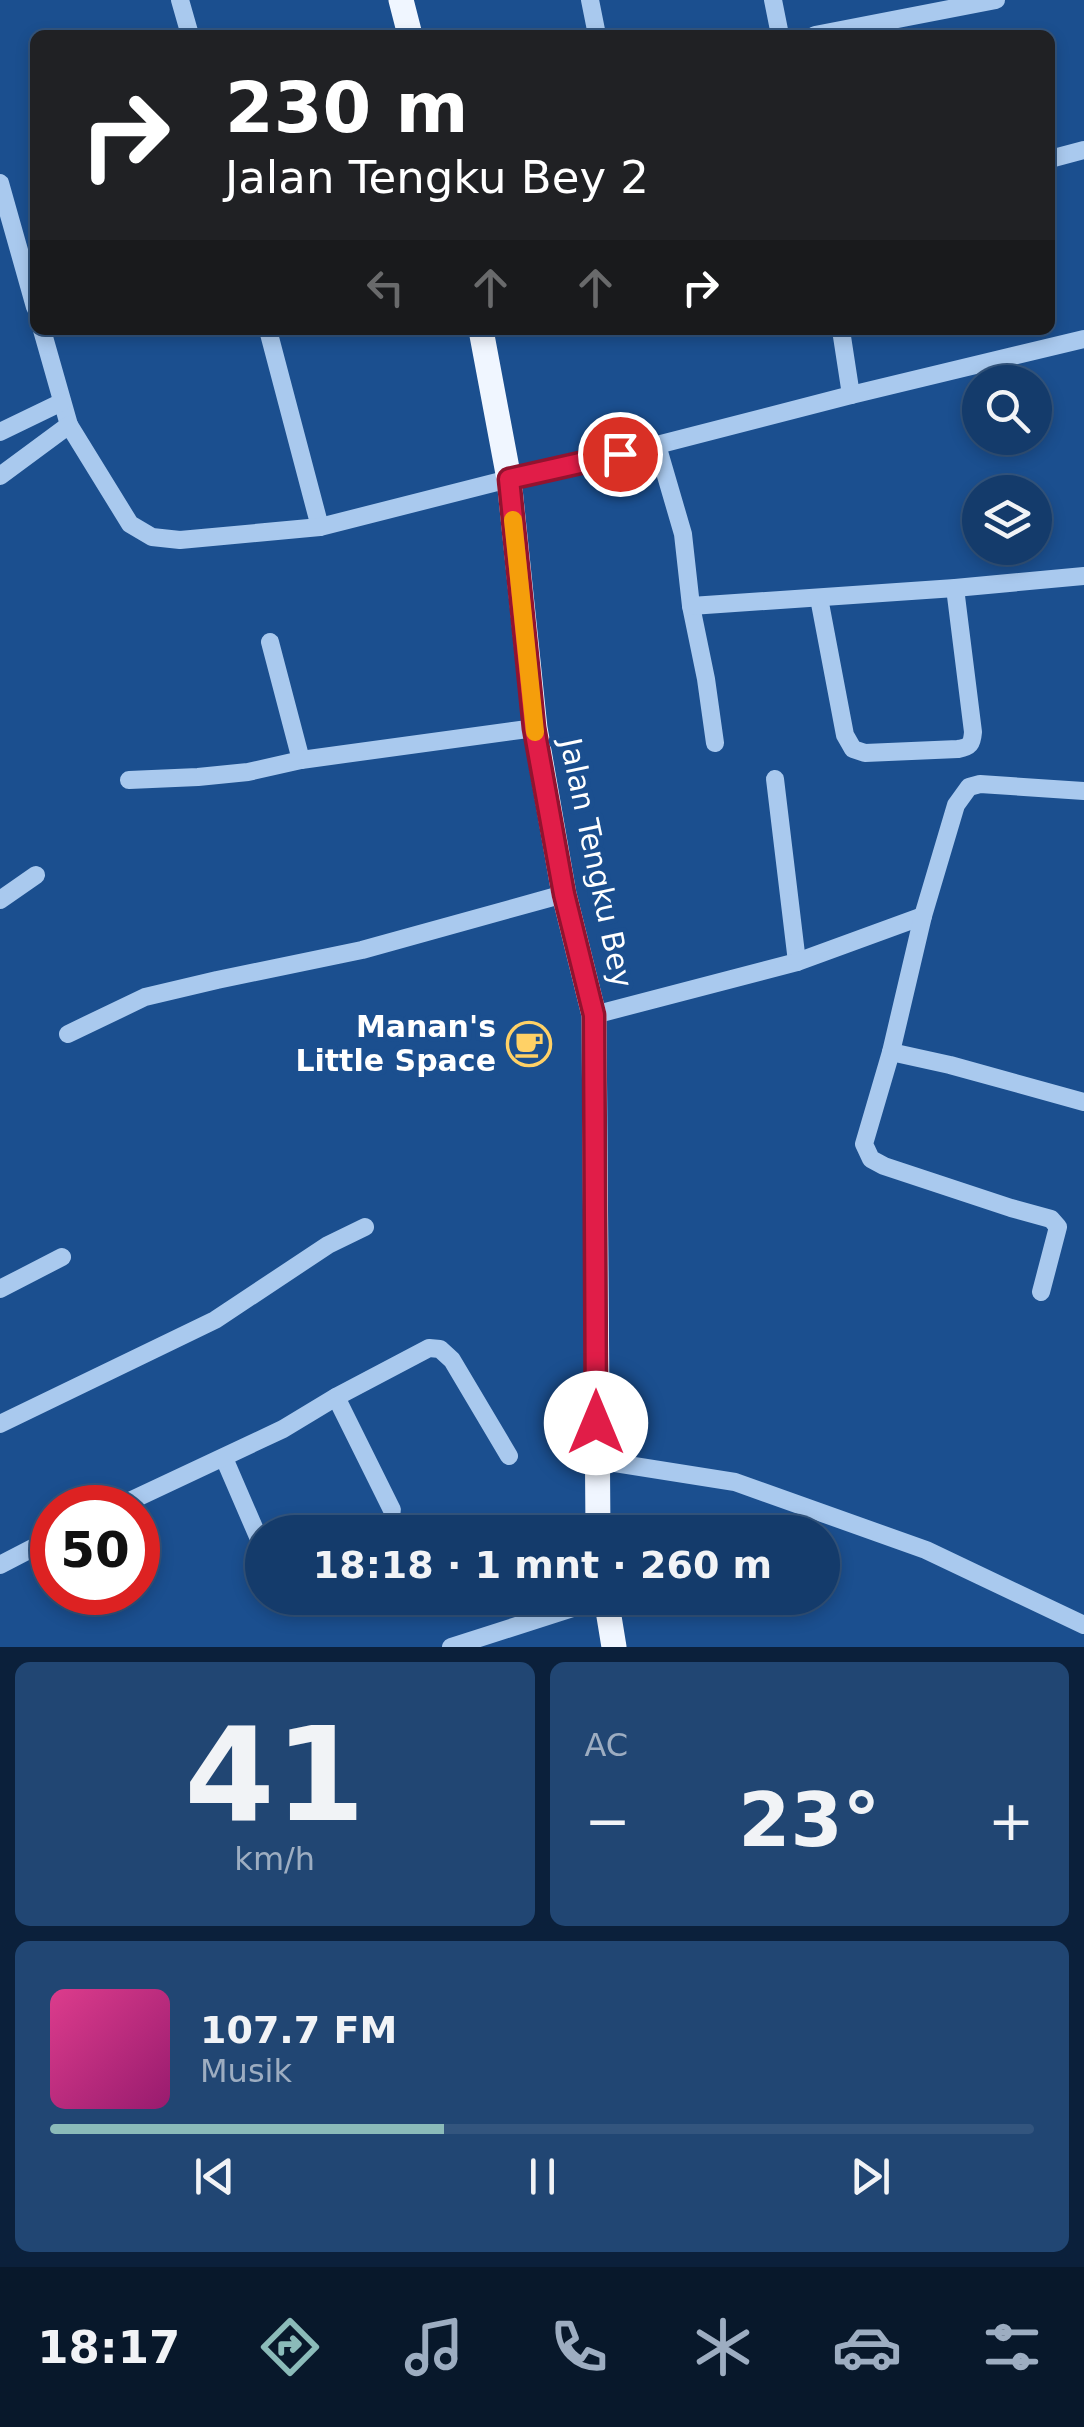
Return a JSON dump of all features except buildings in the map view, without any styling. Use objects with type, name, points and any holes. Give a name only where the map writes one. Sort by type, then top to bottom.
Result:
[{"type":"main road","points":[[401,0],[409,30]]},
{"type":"main road","name":"Jalan Tengku Bey","points":[[483,335],[509,479],[534,728],[564,894],[594,1015],[598,1515]]},
{"type":"main road","points":[[608,1615],[614,1647]]},
{"type":"street","points":[[180,0],[189,30]]},
{"type":"street","points":[[590,0],[596,30]]},
{"type":"street","points":[[773,0],[779,30]]},
{"type":"street","points":[[841,30],[996,0]]},
{"type":"street","points":[[1055,158],[1084,150]]},
{"type":"street","points":[[0,183],[30,289]]},
{"type":"street","points":[[43,335],[68,425],[130,524],[152,536],[180,540],[320,527],[1084,339]]},
{"type":"street","points":[[269,335],[320,527]]},
{"type":"street","points":[[842,335],[851,394]]},
{"type":"street","points":[[0,432],[62,402]]},
{"type":"street","points":[[0,476],[68,425]]},
{"type":"street","points":[[657,445],[683,534],[690,606],[715,743]]},
{"type":"street","points":[[690,606],[1084,576]]},
{"type":"street","points":[[819,598],[845,735],[853,749],[865,753],[958,749],[968,747],[973,732],[956,588]]},
{"type":"street","points":[[270,642],[301,760]]},
{"type":"street","points":[[129,780],[248,772],[301,760],[534,728]]},
{"type":"street","points":[[775,779],[797,962]]},
{"type":"street","points":[[1042,1292],[1058,1228],[1051,1218],[898,1171],[871,1160],[864,1144],[891,1052],[923,916],[962,794],[980,784],[1084,792]]},
{"type":"street","points":[[0,900],[36,875]]},
{"type":"street","points":[[68,1034],[145,997],[362,950],[564,894]]},
{"type":"street","points":[[594,1015],[797,962],[923,916]]},
{"type":"street","points":[[891,1052],[1084,1102]]},
{"type":"street","points":[[0,1424],[214,1320],[328,1245],[365,1226]]},
{"type":"street","points":[[0,1289],[62,1257]]},
{"type":"street","points":[[160,1487],[283,1429],[430,1348],[440,1349],[452,1360],[508,1456]]},
{"type":"street","points":[[336,1397],[392,1510]]},
{"type":"street","points":[[224,1458],[249,1515]]},
{"type":"street","points":[[596,1460],[735,1482],[926,1550],[1084,1625]]},
{"type":"street","points":[[0,1565],[30,1549]]},
{"type":"street","points":[[451,1647],[552,1615]]},
{"type":"slow traffic","points":[[513,520],[535,732]]},
{"type":"place","name":"Manan's Little Space","points":[[529,1044]]},
{"type":"route","points":[[596,1423],[594,1015],[564,894],[534,728],[509,479],[620,454]]}]
